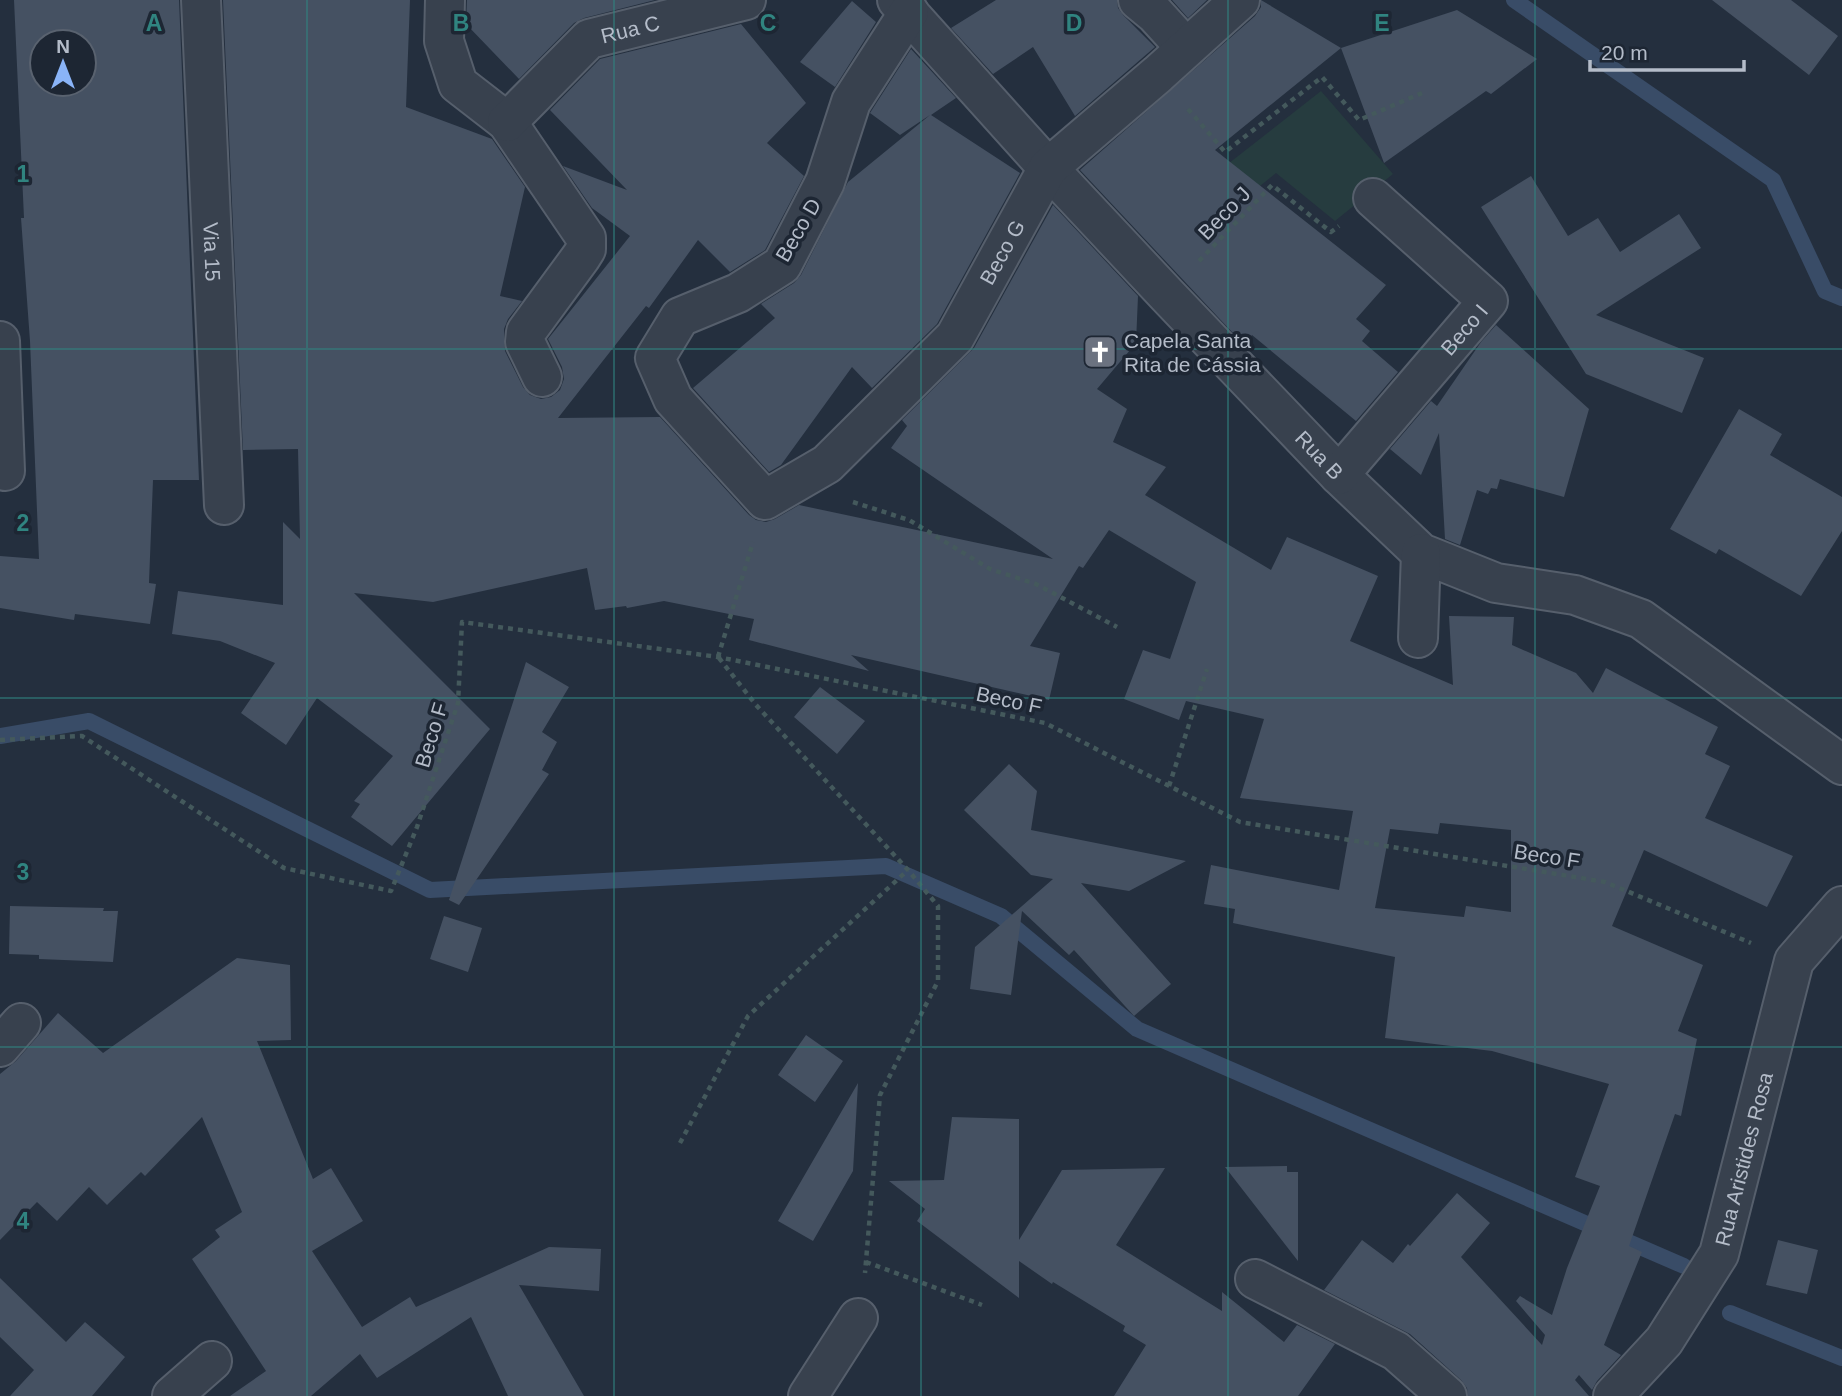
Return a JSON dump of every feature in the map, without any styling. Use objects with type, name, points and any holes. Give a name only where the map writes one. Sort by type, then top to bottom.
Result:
[{"type":"street","name":"Via 15","points":[[201,0],[224,505]]},
{"type":"street","points":[[445,0],[444,41],[458,84],[507,122],[586,239],[586,249],[581,257],[526,332],[525,342],[542,377]]},
{"type":"street","name":"Rua C","points":[[507,122],[589,39],[746,0]]},
{"type":"street","points":[[1138,0],[1155,14],[1186,48]]},
{"type":"street","name":"Beco G","points":[[765,500],[827,464],[955,337],[1048,168],[1240,0]]},
{"type":"street","name":"Rua B","points":[[903,6],[1048,168],[1167,295],[1339,475],[1421,553],[1496,583],[1575,595],[1641,619],[1842,765]]},
{"type":"street","name":"Beco D","points":[[765,500],[673,399],[655,358],[680,317],[738,293],[782,265],[825,182],[851,102],[903,6]]},
{"type":"street","name":"Beco I","points":[[1339,475],[1488,301],[1373,198]]},
{"type":"street","points":[[0,341],[5,471]]},
{"type":"street","points":[[1418,638],[1421,553]]},
{"type":"street","name":"Rua Aristides Rosa","points":[[1613,1396],[1664,1341],[1719,1254],[1794,961],[1842,906]]},
{"type":"street","points":[[1255,1279],[1396,1351],[1447,1396]]},
{"type":"street","points":[[808,1396],[858,1318]]},
{"type":"street","points":[[172,1396],[212,1361]]},
{"type":"path","points":[[1158,74],[1225,152],[1322,77],[1359,120],[1422,93]]},
{"type":"path","name":"Beco J","points":[[1167,295],[1272,185],[1331,232],[1373,198]]},
{"type":"path","points":[[827,464],[840,498],[909,520],[990,569],[1036,584],[1117,627]]},
{"type":"path","points":[[765,500],[718,657],[756,705],[938,906],[938,981],[880,1095],[866,1262],[858,1318]]},
{"type":"path","name":"Beco F","points":[[0,740],[82,736],[284,868],[391,891],[417,827],[458,704],[462,622],[718,657],[1045,723],[1240,822],[1605,882],[1794,961]]},
{"type":"path","points":[[1168,786],[1207,668]]},
{"type":"path","points":[[680,1143],[748,1016],[908,870]]},
{"type":"path","points":[[866,1262],[982,1305]]},
{"type":"green space","points":[[1321,91],[1393,174],[1335,221],[1276,173],[1249,195],[1224,167]]},
{"type":"building","points":[[14,0],[179,0],[199,480],[153,480],[149,583],[156,584],[150,624],[75,614],[74,620],[0,608],[0,556],[39,559],[30,341],[21,218],[24,218]]},
{"type":"building","points":[[223,0],[410,0],[406,107],[492,139],[525,187],[500,296],[522,301],[504,329],[505,351],[523,387],[530,395],[541,399],[551,397],[560,390],[564,379],[562,367],[548,339],[630,236],[592,208],[563,166],[627,190],[550,110],[600,59],[741,24],[806,103],[767,143],[804,176],[765,250],[730,272],[698,240],[649,308],[646,306],[558,418],[660,417],[756,520],[766,522],[775,519],[799,505],[1053,559],[891,448],[907,426],[902,420],[974,348],[1053,205],[1138,296],[1136,343],[1097,389],[1127,409],[1113,442],[1166,467],[1145,495],[1271,570],[1287,537],[1378,576],[1350,641],[1453,685],[1449,616],[1514,617],[1512,645],[1576,673],[1593,693],[1606,668],[1718,727],[1705,754],[1730,766],[1705,818],[1793,856],[1767,907],[1644,850],[1612,926],[1703,965],[1678,1031],[1697,1039],[1681,1116],[1675,1114],[1629,1246],[1642,1252],[1604,1345],[1621,1355],[1592,1390],[1579,1375],[1575,1380],[1589,1396],[1468,1396],[1467,1388],[1461,1380],[1410,1334],[1324,1290],[1362,1240],[1393,1263],[1457,1193],[1490,1223],[1461,1257],[1542,1345],[1545,1335],[1516,1301],[1520,1296],[1552,1315],[1567,1268],[1600,1186],[1575,1177],[1609,1084],[1492,1051],[1385,1038],[1395,957],[1233,923],[1235,909],[1204,904],[1211,865],[1339,890],[1353,811],[1240,798],[1264,719],[1186,701],[1179,720],[1124,699],[1143,650],[1170,659],[1196,582],[1109,530],[1083,568],[1079,566],[1030,646],[1060,653],[1049,700],[851,655],[869,671],[749,640],[754,619],[664,601],[627,608],[595,610],[587,568],[433,602],[354,593],[490,729],[392,846],[351,817],[360,804],[354,801],[393,756],[317,698],[286,745],[241,713],[275,663],[220,641],[172,634],[178,591],[283,605],[283,522],[300,539],[298,449],[243,450]],"holes":[[[1440,823],[1511,830],[1511,912],[1466,906],[1464,917],[1375,908],[1390,829],[1438,834]]]},
{"type":"building","points":[[467,0],[655,0],[574,23],[519,79],[466,24]]},
{"type":"building","points":[[996,0],[1117,0],[1118,8],[1124,16],[1155,47],[1075,116],[1033,47],[993,74],[951,28]]},
{"type":"building","points":[[1172,0],[1207,0],[1188,18]]},
{"type":"building","points":[[1261,0],[1341,48],[1215,150],[1386,285],[1356,319],[1370,331],[1362,341],[1398,372],[1356,421],[1252,335],[1246,343],[1232,332],[1080,170],[1255,16],[1261,7]]},
{"type":"building","points":[[1712,0],[1791,0],[1838,36],[1809,75]]},
{"type":"building","points":[[852,1],[876,22],[835,87],[800,62]]},
{"type":"building","points":[[1457,10],[1537,59],[1491,94],[1486,91],[1384,163],[1341,48]]},
{"type":"building","points":[[911,49],[956,98],[931,115],[1020,173],[937,324],[872,388],[852,367],[781,465],[769,472],[693,388],[775,318],[761,304],[794,283],[801,275],[848,182],[930,115],[900,135],[870,113]]},
{"type":"building","points":[[1531,176],[1568,236],[1598,218],[1620,252],[1679,214],[1701,248],[1596,315],[1704,358],[1682,413],[1586,374],[1481,207]]},
{"type":"building","points":[[1496,325],[1589,409],[1564,497],[1500,479],[1497,489],[1491,488],[1488,494],[1477,490],[1460,545],[1445,539],[1439,433],[1421,475],[1390,449],[1431,401],[1437,406],[1481,342]]},
{"type":"building","points":[[1739,409],[1782,434],[1770,455],[1842,497],[1842,531],[1801,596],[1719,549],[1716,554],[1670,529]]},
{"type":"building","points":[[526,662],[569,687],[542,732],[557,742],[542,770],[549,774],[459,905],[449,900]]},
{"type":"building","points":[[820,687],[865,721],[837,754],[794,717]]},
{"type":"building","points":[[1009,764],[1037,791],[1031,830],[1186,861],[1129,891],[1081,883],[1171,984],[1134,1016],[1074,950],[1069,955],[1022,911],[1011,995],[970,989],[975,947],[1053,879],[1031,875],[964,810]]},
{"type":"building","points":[[10,906],[104,908],[103,911],[118,911],[113,962],[39,959],[39,955],[9,954]]},
{"type":"building","points":[[444,916],[482,928],[468,972],[430,959]]},
{"type":"building","points":[[237,958],[290,965],[291,1040],[257,1041],[313,1179],[331,1168],[363,1221],[312,1251],[362,1327],[410,1297],[416,1307],[549,1247],[601,1249],[599,1291],[519,1285],[584,1396],[508,1396],[471,1317],[377,1378],[360,1354],[311,1396],[230,1396],[266,1371],[192,1259],[220,1237],[215,1230],[242,1212],[202,1117],[145,1176],[141,1172],[107,1205],[89,1187],[57,1221],[37,1202],[0,1240],[0,1074],[16,1061],[58,1013],[103,1053]]},
{"type":"building","points":[[806,1035],[843,1061],[815,1102],[778,1075]]},
{"type":"building","points":[[858,1083],[853,1171],[813,1241],[778,1221]]},
{"type":"building","points":[[952,1117],[1019,1119],[1019,1240],[1062,1170],[1165,1168],[1116,1245],[1222,1311],[1222,1292],[1284,1342],[1297,1325],[1335,1344],[1298,1396],[1114,1396],[1146,1345],[1123,1331],[1125,1326],[1053,1282],[1052,1284],[1019,1261],[1019,1298],[917,1221],[925,1209],[889,1181],[944,1180]]},
{"type":"building","points":[[1287,1166],[1287,1172],[1298,1172],[1298,1261],[1225,1167]]},
{"type":"building","points":[[1778,1240],[1818,1250],[1807,1294],[1766,1285]]},
{"type":"building","points":[[0,1278],[66,1342],[85,1322],[125,1357],[92,1396],[10,1396],[34,1370],[0,1337]]},
{"type":"waterway","points":[[1514,0],[1773,180],[1825,291],[1842,298]]},
{"type":"waterway","points":[[0,736],[89,721],[430,890],[886,866],[1001,916],[1137,1029],[1684,1266]]},
{"type":"waterway","points":[[1730,1313],[1842,1358]]},
{"type":"place","name":"Capela Santa Rita de Cássia","points":[[1100,352]]}]
